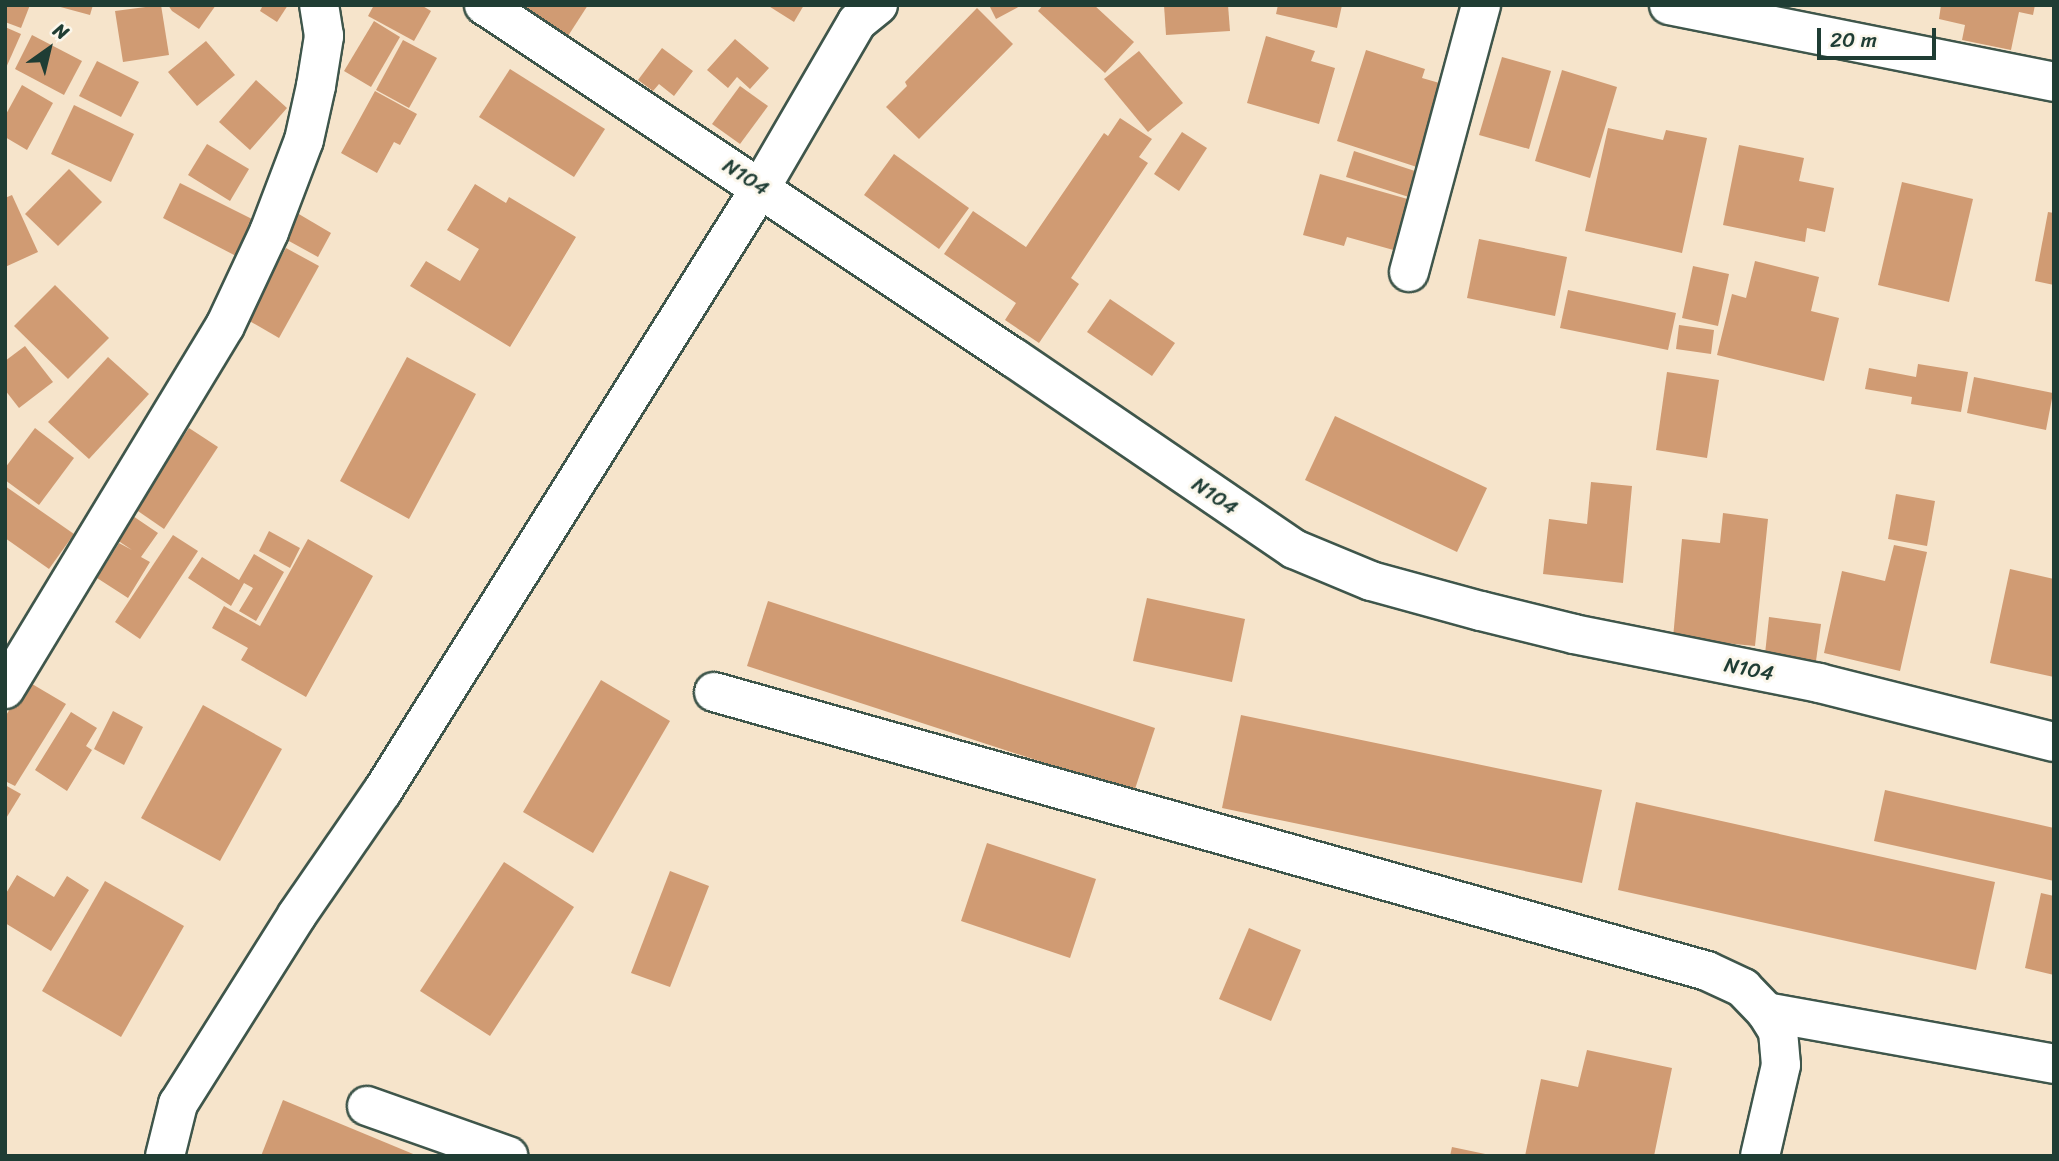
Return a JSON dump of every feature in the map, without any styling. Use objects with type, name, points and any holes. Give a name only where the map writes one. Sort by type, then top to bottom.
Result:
[{"type":"street","points":[[5,689],[225,326],[269,232],[304,140],[316,86],[324,36],[319,5]]},
{"type":"street","name":"N104","points":[[484,5],[761,187],[1294,549],[1371,581],[1481,611],[1574,634],[1819,683],[2054,742]]},
{"type":"street","points":[[165,1156],[178,1104],[297,915],[383,792],[761,187],[857,22],[878,5]]},
{"type":"street","points":[[1409,272],[1480,5]]},
{"type":"street","points":[[1668,5],[2054,82]]},
{"type":"street","points":[[714,692],[1707,971],[1743,988],[1766,1012],[1778,1031],[1781,1065],[1760,1156]]},
{"type":"street","points":[[1766,1012],[2054,1064]]},
{"type":"street","points":[[367,1106],[509,1156]]},
{"type":"building","points":[[5,5],[30,5],[21,28],[5,22]]},
{"type":"building","points":[[53,5],[93,5],[90,15]]},
{"type":"building","points":[[161,5],[169,55],[123,62],[115,11]]},
{"type":"building","points":[[168,5],[216,5],[199,29],[172,11]]},
{"type":"building","points":[[263,5],[288,5],[277,22],[260,11]]},
{"type":"building","points":[[374,5],[421,5],[431,11],[414,41],[368,16]]},
{"type":"building","points":[[520,5],[588,5],[568,36]]},
{"type":"building","points":[[767,5],[804,5],[794,22]]},
{"type":"building","points":[[989,5],[1022,5],[996,19]]},
{"type":"building","points":[[1043,5],[1094,5],[1134,42],[1105,73],[1038,11]]},
{"type":"building","points":[[1164,5],[1228,5],[1230,31],[1166,35]]},
{"type":"building","points":[[1278,5],[1342,5],[1337,28],[1276,14]]},
{"type":"building","points":[[1941,5],[2035,5],[2033,15],[2019,12],[2011,50],[1962,40],[1965,25],[1939,19]]},
{"type":"building","points":[[977,8],[1013,44],[919,139],[886,107],[907,86],[905,82]]},
{"type":"building","points":[[374,21],[400,37],[371,87],[344,71]]},
{"type":"building","points":[[5,27],[21,34],[5,70]]},
{"type":"building","points":[[32,35],[82,61],[64,95],[15,69]]},
{"type":"building","points":[[1266,36],[1315,51],[1311,61],[1335,68],[1319,124],[1247,103]]},
{"type":"building","points":[[735,39],[769,68],[750,89],[737,77],[728,88],[707,70]]},
{"type":"building","points":[[403,40],[437,58],[409,108],[376,90]]},
{"type":"building","points":[[206,41],[235,75],[197,106],[168,72]]},
{"type":"building","points":[[662,48],[693,71],[674,96],[659,84],[653,91],[638,80]]},
{"type":"building","points":[[1366,50],[1425,69],[1422,78],[1450,86],[1423,169],[1337,141]]},
{"type":"building","points":[[1139,51],[1183,103],[1148,132],[1104,79]]},
{"type":"building","points":[[1502,57],[1551,71],[1529,149],[1479,135]]},
{"type":"building","points":[[97,61],[139,82],[121,117],[79,96]]},
{"type":"building","points":[[510,69],[605,129],[574,177],[479,117]]},
{"type":"building","points":[[1562,70],[1617,87],[1590,178],[1535,161]]},
{"type":"building","points":[[256,80],[287,108],[250,150],[219,122]]},
{"type":"building","points":[[22,85],[53,103],[27,150],[5,137],[5,116]]},
{"type":"building","points":[[740,86],[768,106],[740,144],[712,124]]},
{"type":"building","points":[[375,91],[417,114],[400,145],[394,142],[377,173],[341,153]]},
{"type":"building","points":[[74,105],[134,134],[111,182],[51,154]]},
{"type":"building","points":[[1120,118],[1152,139],[1139,157],[1148,163],[1071,278],[1079,284],[1039,343],[1005,320],[1016,303],[944,254],[973,211],[1026,247],[1104,133],[1108,136]]},
{"type":"building","points":[[1608,128],[1663,140],[1666,130],[1707,138],[1682,253],[1585,231]]},
{"type":"building","points":[[1182,132],[1207,148],[1179,191],[1154,174]]},
{"type":"building","points":[[207,144],[249,169],[230,201],[188,175]]},
{"type":"building","points":[[1739,145],[1804,158],[1799,181],[1834,188],[1825,232],[1807,228],[1805,242],[1723,225]]},
{"type":"building","points":[[1354,151],[1421,173],[1412,198],[1346,177]]},
{"type":"building","points":[[894,154],[969,208],[939,249],[864,195]]},
{"type":"building","points":[[69,169],[102,202],[58,246],[25,214]]},
{"type":"building","points":[[1320,174],[1411,200],[1397,251],[1347,237],[1344,246],[1303,235]]},
{"type":"building","points":[[1902,182],[1973,199],[1949,302],[1878,285]]},
{"type":"building","points":[[180,183],[254,220],[236,256],[163,218]]},
{"type":"building","points":[[475,184],[506,203],[509,197],[576,237],[510,347],[410,286],[426,261],[460,281],[479,249],[447,230]]},
{"type":"building","points":[[12,195],[38,252],[5,267],[5,198]]},
{"type":"building","points":[[292,210],[331,233],[318,257],[278,235]]},
{"type":"building","points":[[2048,212],[2054,213],[2054,285],[2035,281]]},
{"type":"building","points":[[1479,239],[1567,257],[1555,316],[1467,298]]},
{"type":"building","points":[[286,248],[319,266],[279,338],[246,319]]},
{"type":"building","points":[[1755,261],[1819,277],[1811,311],[1839,318],[1824,381],[1717,355],[1732,294],[1746,298]]},
{"type":"building","points":[[1693,266],[1729,274],[1718,326],[1682,318]]},
{"type":"building","points":[[55,285],[109,338],[68,379],[14,326]]},
{"type":"building","points":[[1568,290],[1676,313],[1668,350],[1560,328]]},
{"type":"building","points":[[1110,299],[1175,343],[1152,376],[1087,332]]},
{"type":"building","points":[[1679,325],[1714,330],[1711,354],[1676,349]]},
{"type":"building","points":[[25,346],[53,382],[19,408],[5,390],[5,361]]},
{"type":"building","points":[[108,357],[149,394],[89,459],[48,422]]},
{"type":"building","points":[[407,357],[476,394],[409,519],[340,481]]},
{"type":"building","points":[[1918,364],[1968,372],[1961,412],[1911,404],[1912,397],[1865,389],[1869,368],[1916,377]]},
{"type":"building","points":[[1667,372],[1719,380],[1707,458],[1656,450]]},
{"type":"building","points":[[1974,377],[2053,393],[2046,430],[1967,413]]},
{"type":"building","points":[[1335,416],[1487,488],[1457,552],[1305,480]]},
{"type":"building","points":[[35,428],[74,458],[39,505],[5,480],[5,468]]},
{"type":"building","points":[[189,428],[218,447],[164,529],[135,509]]},
{"type":"building","points":[[1591,482],[1632,486],[1623,583],[1543,574],[1549,519],[1587,524]]},
{"type":"building","points":[[5,486],[74,534],[49,569],[5,538]]},
{"type":"building","points":[[1896,494],[1935,501],[1927,546],[1888,539]]},
{"type":"building","points":[[127,512],[158,533],[141,557],[150,562],[128,598],[97,578],[119,543],[132,550],[111,536]]},
{"type":"building","points":[[1723,513],[1768,519],[1755,646],[1673,638],[1682,539],[1720,543]]},
{"type":"building","points":[[269,531],[300,548],[290,568],[259,551]]},
{"type":"building","points":[[173,535],[198,551],[140,639],[115,622]]},
{"type":"building","points":[[308,539],[373,576],[306,697],[241,660],[248,648],[212,628],[224,606],[260,626]]},
{"type":"building","points":[[1894,545],[1927,552],[1900,671],[1824,653],[1842,571],[1885,581]]},
{"type":"building","points":[[254,554],[284,572],[256,621],[239,611],[253,588],[244,583],[231,606],[188,578],[202,557],[239,580]]},
{"type":"building","points":[[2010,569],[2054,579],[2054,677],[1990,663]]},
{"type":"building","points":[[1147,598],[1245,619],[1232,682],[1133,661]]},
{"type":"building","points":[[768,601],[1155,728],[1134,792],[747,666]]},
{"type":"building","points":[[1769,617],[1821,624],[1816,661],[1765,654]]},
{"type":"building","points":[[601,680],[670,721],[593,853],[523,812]]},
{"type":"building","points":[[27,681],[66,704],[15,786],[5,781],[5,717]]},
{"type":"building","points":[[203,705],[282,749],[220,861],[141,818]]},
{"type":"building","points":[[113,711],[143,727],[124,765],[94,749]]},
{"type":"building","points":[[71,712],[97,728],[86,746],[92,750],[67,791],[35,770]]},
{"type":"building","points":[[1241,715],[1602,790],[1582,883],[1222,808]]},
{"type":"building","points":[[5,785],[21,794],[5,820]]},
{"type":"building","points":[[1885,790],[2054,828],[2054,881],[1874,841]]},
{"type":"building","points":[[1636,802],[1995,882],[1976,970],[1618,890]]},
{"type":"building","points":[[987,843],[1096,879],[1070,958],[961,921]]},
{"type":"building","points":[[504,862],[574,907],[490,1036],[420,991]]},
{"type":"building","points":[[670,871],[709,886],[670,987],[631,973]]},
{"type":"building","points":[[17,875],[54,897],[67,876],[89,890],[51,951],[5,923],[5,895]]},
{"type":"building","points":[[105,881],[184,926],[121,1037],[42,991]]},
{"type":"building","points":[[2041,893],[2054,896],[2054,975],[2025,968]]},
{"type":"building","points":[[1249,928],[1301,950],[1271,1021],[1219,999]]},
{"type":"building","points":[[1587,1050],[1672,1068],[1654,1156],[1525,1156],[1541,1079],[1578,1087]]},
{"type":"building","points":[[283,1100],[418,1156],[261,1156]]},
{"type":"building","points":[[1452,1147],[1490,1155],[1450,1156]]}]
